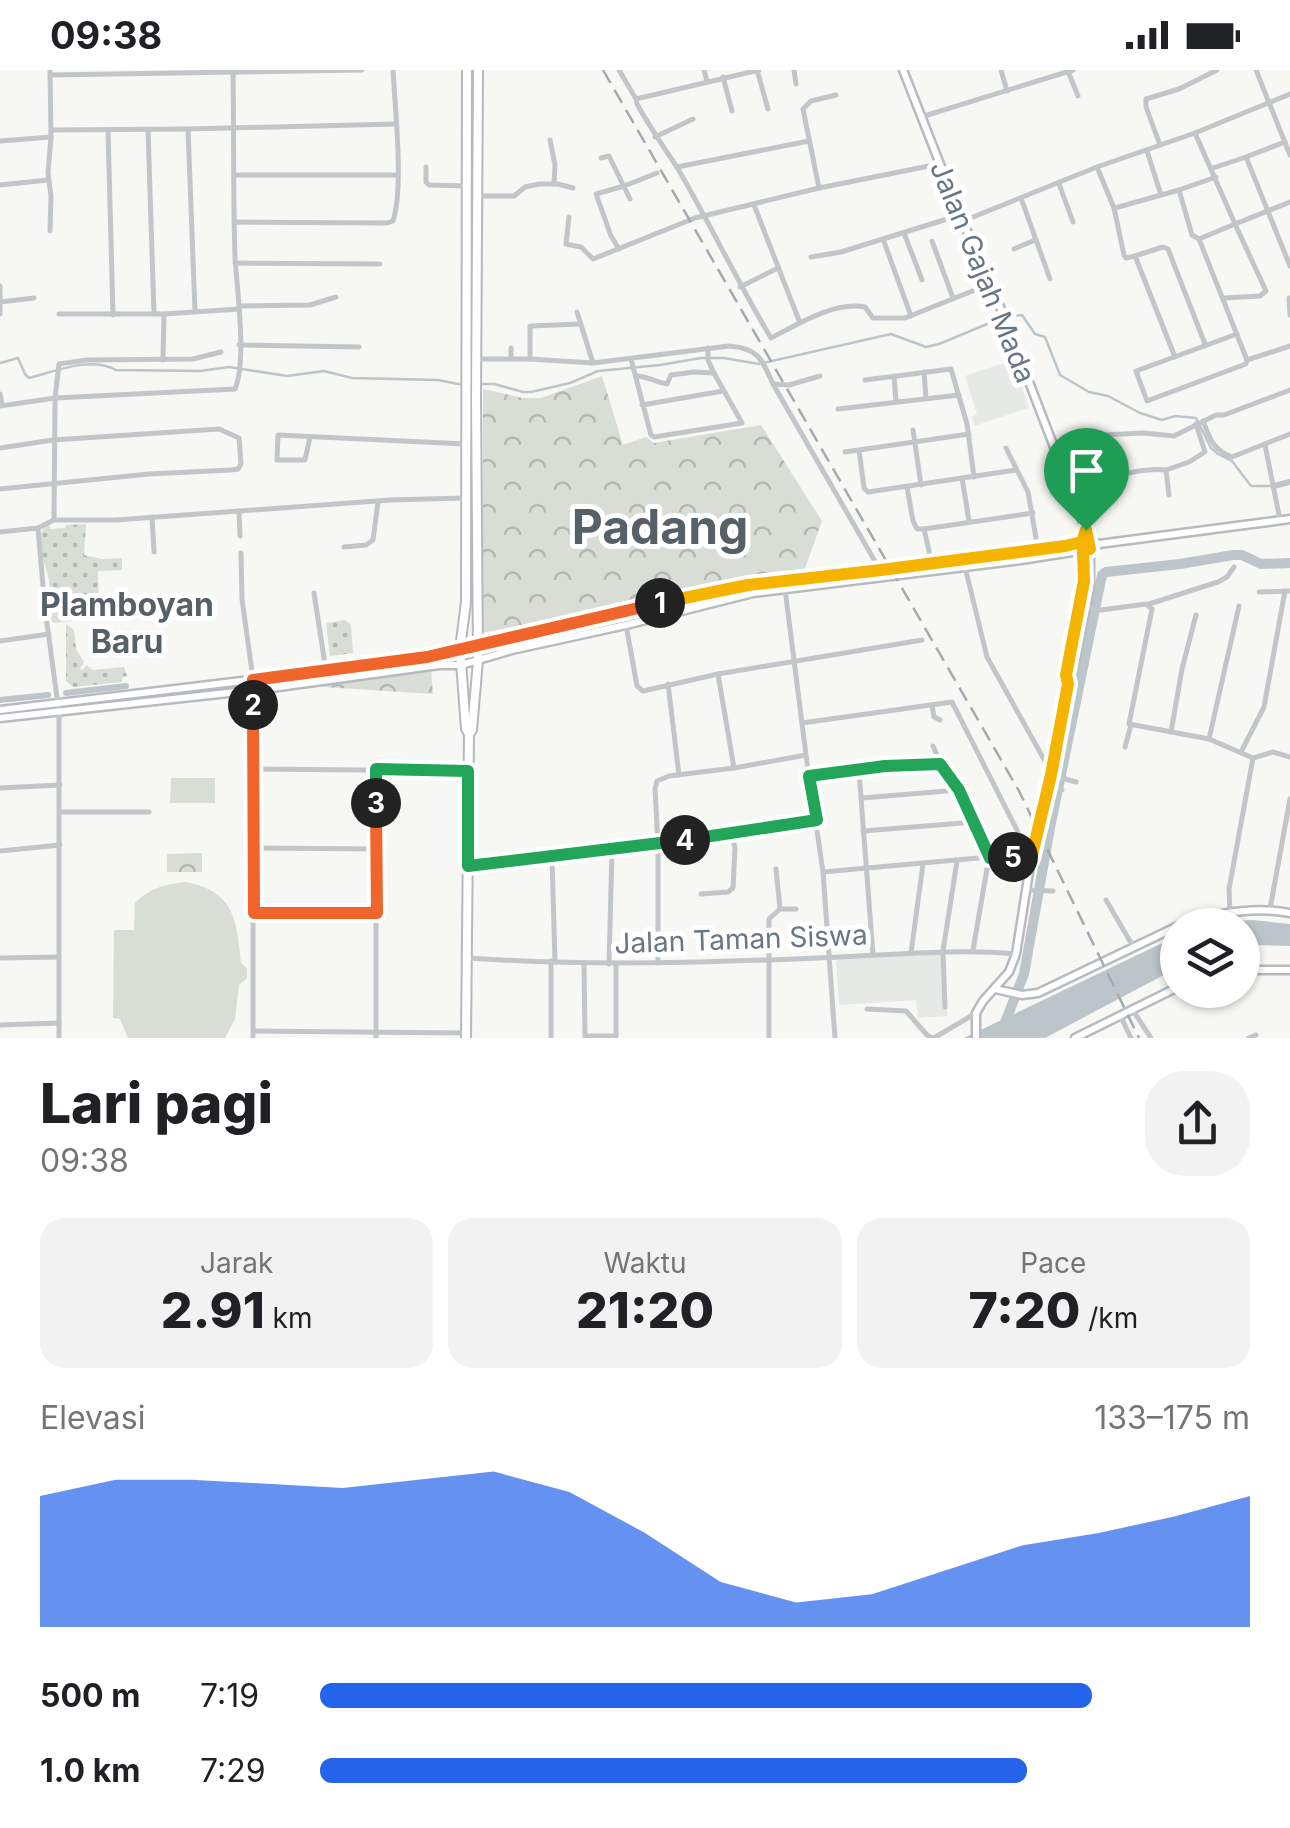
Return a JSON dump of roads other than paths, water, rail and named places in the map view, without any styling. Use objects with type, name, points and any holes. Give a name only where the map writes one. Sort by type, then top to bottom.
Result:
[{"type":"main road","points":[[467,70],[466,602],[460,649],[469,734]]},
{"type":"main road","points":[[466,1035],[469,734],[478,660],[478,70]]},
{"type":"main road","name":"Jalan Gajah Mada","points":[[903,70],[1004,318],[1089,545]]},
{"type":"main road","points":[[467,216],[477,216]]},
{"type":"main road","points":[[0,718],[446,664],[461,666],[512,650],[752,593],[1290,520]]},
{"type":"main road","points":[[1020,556],[1038,550],[1089,545]]},
{"type":"main road","points":[[976,1038],[976,1014],[1008,972],[1016,954],[1030,890],[1029,858],[1056,789],[1053,774],[1068,684],[1088,607],[1089,545]]},
{"type":"main road","points":[[1068,684],[1066,675],[1089,545]]},
{"type":"main road","points":[[0,710],[444,654],[748,585],[964,563]]},
{"type":"main road","points":[[707,594],[709,604]]},
{"type":"main road","points":[[1260,910],[1290,913]]},
{"type":"main road","points":[[994,989],[1038,994],[1160,935]]},
{"type":"main road","points":[[1260,970],[1290,970]]},
{"type":"main road","points":[[1075,1038],[1160,996]]},
{"type":"street","points":[[50,232],[50,72],[362,70]]},
{"type":"street","points":[[234,222],[390,223],[396,212],[397,175],[393,70]]},
{"type":"street","points":[[618,70],[771,338],[828,312],[856,306],[866,307],[869,315],[877,319],[911,316],[990,284]]},
{"type":"street","points":[[704,70],[706,82]]},
{"type":"street","points":[[636,99],[758,70],[768,110]]},
{"type":"street","points":[[794,70],[796,84]]},
{"type":"street","points":[[1000,70],[1007,91]]},
{"type":"street","points":[[920,117],[1070,70],[1078,96]]},
{"type":"street","points":[[1160,145],[1146,99],[1179,89],[1217,70]]},
{"type":"street","points":[[1256,70],[1290,155]]},
{"type":"street","points":[[0,394],[1,406],[54,398],[232,390],[236,386],[239,308],[233,71]]},
{"type":"street","points":[[723,78],[732,111]]},
{"type":"street","points":[[811,257],[841,252],[1021,198],[1290,94]]},
{"type":"street","points":[[819,188],[803,109],[811,101],[836,95]]},
{"type":"street","points":[[656,138],[693,119]]},
{"type":"street","points":[[0,142],[51,133],[108,130],[396,124]]},
{"type":"street","points":[[188,129],[195,311]]},
{"type":"street","points":[[108,130],[113,315]]},
{"type":"street","points":[[148,130],[154,314]]},
{"type":"street","points":[[1196,132],[1266,288],[1263,295],[1224,298]]},
{"type":"street","points":[[550,140],[554,184]]},
{"type":"street","points":[[677,168],[808,141]]},
{"type":"street","points":[[1212,168],[1286,142]]},
{"type":"street","points":[[1146,150],[1161,196]]},
{"type":"street","points":[[601,158],[608,156],[630,198]]},
{"type":"street","points":[[1246,157],[1290,266]]},
{"type":"street","points":[[569,216],[567,245],[581,247],[593,259],[686,221],[819,188],[940,164]]},
{"type":"street","points":[[426,167],[429,185],[467,186]]},
{"type":"street","points":[[1097,168],[1114,208],[1124,255],[1126,258],[1163,247],[1168,249],[1206,345]]},
{"type":"street","points":[[619,248],[596,194],[657,173]]},
{"type":"street","points":[[234,176],[397,175]]},
{"type":"street","points":[[1114,208],[1216,177]]},
{"type":"street","points":[[0,185],[48,180]]},
{"type":"street","points":[[1059,184],[1073,222]]},
{"type":"street","points":[[477,196],[514,196],[531,185],[573,188]]},
{"type":"street","points":[[1179,190],[1192,235],[1199,239],[1247,360]]},
{"type":"street","points":[[1021,198],[1050,279]]},
{"type":"street","points":[[1199,239],[1290,202]]},
{"type":"street","points":[[754,206],[800,323]]},
{"type":"street","points":[[904,233],[922,280]]},
{"type":"street","points":[[882,239],[911,316]]},
{"type":"street","points":[[1014,249],[1035,240]]},
{"type":"street","points":[[932,242],[953,298]]},
{"type":"street","points":[[1135,256],[1175,357]]},
{"type":"street","points":[[236,263],[380,264]]},
{"type":"street","points":[[740,286],[778,267]]},
{"type":"street","points":[[0,286],[0,314]]},
{"type":"street","points":[[58,314],[164,314],[310,304],[336,297]]},
{"type":"street","points":[[0,302],[34,298]]},
{"type":"street","points":[[1289,298],[1290,315]]},
{"type":"street","points":[[577,312],[592,363]]},
{"type":"street","points":[[164,314],[164,360]]},
{"type":"street","points":[[530,359],[530,326],[580,324]]},
{"type":"street","points":[[1236,334],[1136,372],[1148,402],[1290,346]]},
{"type":"street","points":[[239,346],[359,347]]},
{"type":"street","points":[[477,360],[530,359],[633,368],[740,347],[750,350],[761,359],[882,574]]},
{"type":"street","points":[[510,348],[511,360]]},
{"type":"street","points":[[54,520],[54,398],[60,364],[193,358],[221,352]]},
{"type":"street","points":[[633,368],[654,438],[742,422],[714,373],[708,354]]},
{"type":"street","points":[[633,368],[654,382],[667,384],[671,376],[714,373]]},
{"type":"street","points":[[864,380],[951,369],[970,434],[974,476]]},
{"type":"street","points":[[924,372],[926,398]]},
{"type":"street","points":[[773,384],[790,386],[820,376]]},
{"type":"street","points":[[894,376],[896,402]]},
{"type":"street","points":[[642,405],[724,390]]},
{"type":"street","points":[[1054,446],[1084,436],[1174,436],[1290,390]]},
{"type":"street","points":[[838,409],[959,395]]},
{"type":"street","points":[[1200,423],[1213,446],[1227,456],[1236,457],[1290,434]]},
{"type":"street","points":[[1071,492],[1128,474],[1166,470],[1204,454],[1200,423]]},
{"type":"street","points":[[0,448],[53,440],[218,429],[238,438],[241,464],[230,470],[0,489]]},
{"type":"street","points":[[913,430],[920,485]]},
{"type":"street","points":[[845,452],[970,434]]},
{"type":"street","points":[[310,436],[305,460],[277,460],[278,435],[310,436],[466,444]]},
{"type":"street","points":[[1265,444],[1280,520]]},
{"type":"street","points":[[1006,448],[1028,492],[1038,550]]},
{"type":"street","points":[[859,450],[866,491],[1016,470]]},
{"type":"street","points":[[1166,470],[1168,495]]},
{"type":"street","points":[[962,478],[969,521]]},
{"type":"street","points":[[907,487],[918,529],[1032,513]]},
{"type":"street","points":[[0,532],[38,528],[54,520],[152,518],[465,498]]},
{"type":"street","points":[[344,547],[366,545],[373,540],[378,502]]},
{"type":"street","points":[[239,512],[240,536]]},
{"type":"street","points":[[152,518],[154,552]]},
{"type":"street","points":[[38,528],[60,712],[59,1038]]},
{"type":"street","points":[[924,529],[932,564]]},
{"type":"street","points":[[241,553],[242,598],[253,680],[254,1034],[466,1035]]},
{"type":"street","points":[[964,563],[987,657],[1053,774],[1076,782]]},
{"type":"street","points":[[1088,607],[1101,610],[1150,604],[1218,582],[1227,578],[1234,567]]},
{"type":"street","points":[[785,589],[823,872],[835,1038]]},
{"type":"street","points":[[1241,752],[1264,707],[1288,591],[1259,592]]},
{"type":"street","points":[[314,593],[326,671]]},
{"type":"street","points":[[1125,747],[1153,613],[1150,604]]},
{"type":"street","points":[[1209,739],[1240,606]]},
{"type":"street","points":[[1171,732],[1196,614]]},
{"type":"street","points":[[626,625],[638,689],[648,690],[718,674],[922,640]]},
{"type":"street","points":[[0,641],[48,634]]},
{"type":"street","points":[[718,674],[734,768]]},
{"type":"street","points":[[668,684],[679,774]]},
{"type":"street","points":[[802,723],[949,701],[954,704],[1029,858],[823,872]]},
{"type":"street","points":[[932,705],[934,717],[940,720]]},
{"type":"street","points":[[1131,725],[1209,739],[1253,758],[1270,752],[1290,758]]},
{"type":"street","points":[[936,749],[940,764],[959,790],[990,858],[973,950]]},
{"type":"street","points":[[658,963],[655,789],[661,778],[806,754]]},
{"type":"street","points":[[1230,908],[1229,889],[1253,758]]},
{"type":"street","points":[[809,776],[885,766],[940,764]]},
{"type":"street","points":[[254,768],[468,771]]},
{"type":"street","points":[[376,769],[376,1035]]},
{"type":"street","points":[[858,771],[872,955]]},
{"type":"street","points":[[0,788],[60,785]]},
{"type":"street","points":[[862,798],[959,790]]},
{"type":"street","points":[[1270,909],[1290,798]]},
{"type":"street","points":[[60,812],[150,812]]},
{"type":"street","points":[[468,866],[552,858],[817,820]]},
{"type":"street","points":[[864,831],[975,822]]},
{"type":"street","points":[[701,894],[728,892],[733,888],[735,847],[730,833]]},
{"type":"street","points":[[693,852],[701,850],[701,838]]},
{"type":"street","points":[[0,850],[60,845]]},
{"type":"street","points":[[253,848],[376,849]]},
{"type":"street","points":[[584,963],[584,1037],[616,1036],[612,850]]},
{"type":"street","points":[[551,1038],[552,858]]},
{"type":"street","points":[[945,1007],[943,951],[956,861]]},
{"type":"street","points":[[911,953],[923,864]]},
{"type":"street","points":[[776,869],[780,910]]},
{"type":"street","points":[[1030,890],[1050,892]]},
{"type":"street","points":[[1106,900],[1134,948]]},
{"type":"street","points":[[769,1038],[769,919],[780,910],[796,909]]},
{"type":"street","points":[[254,913],[377,913]]},
{"type":"street","name":"Jalan Taman Siswa","points":[[467,958],[613,964],[973,950],[1016,954]]},
{"type":"street","points":[[0,958],[59,957]]},
{"type":"street","points":[[867,1008],[906,1010],[933,1038],[976,1014]]},
{"type":"street","points":[[1132,1009],[1150,1038]]},
{"type":"street","points":[[1120,1015],[1131,1038]]},
{"type":"street","points":[[0,1025],[59,1023]]},
{"type":"waterway","points":[[0,363],[18,358],[29,378],[96,364],[116,370],[200,371],[229,367],[287,376],[324,371],[352,378],[494,384],[531,392],[570,383],[598,371],[701,358],[759,364],[891,334],[926,347],[1004,317],[1022,315],[1035,334],[1045,337],[1060,375],[1089,392],[1108,396],[1162,420],[1175,416],[1196,418],[1211,448],[1232,461],[1251,486],[1271,486]]},
{"type":"waterway","points":[[1274,486],[1290,482]]},
{"type":"waterway","points":[[999,1038],[1024,974],[1102,575],[1233,555],[1261,564],[1290,563]]},
{"type":"waterway","points":[[66,693],[126,686]]},
{"type":"waterway","points":[[0,700],[48,695]]},
{"type":"railway","points":[[603,70],[1019,791],[1139,1038]]},
{"type":"district","name":"Padang","points":[[660,526]]},
{"type":"district","name":"Plamboyan Baru","points":[[127,622]]}]
